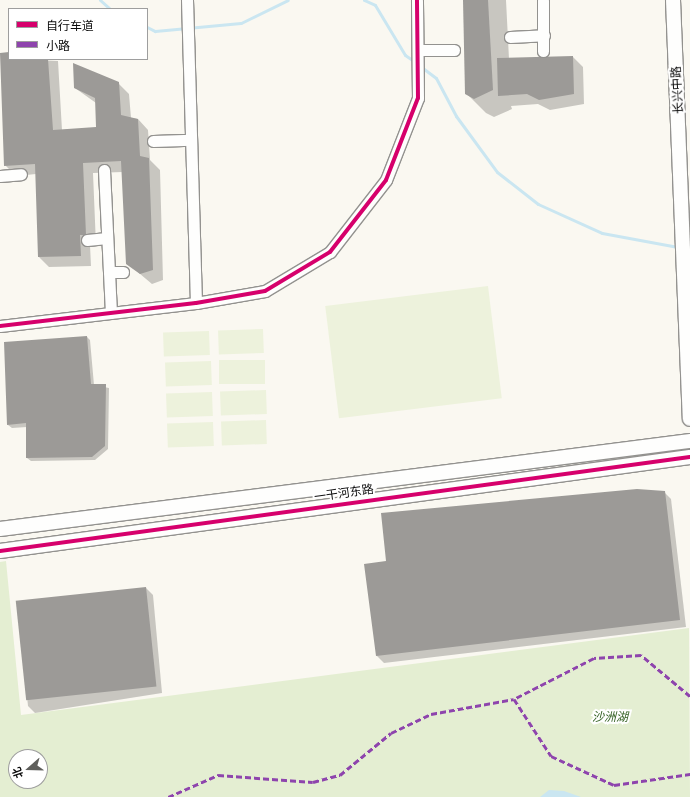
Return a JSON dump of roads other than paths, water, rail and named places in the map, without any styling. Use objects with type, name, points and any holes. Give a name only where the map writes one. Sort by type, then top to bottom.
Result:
[{"type":"street","points":[[187,0],[196,303]]},
{"type":"street","points":[[0,326],[196,303],[266,291],[330,252],[386,180],[418,98],[417,0]]},
{"type":"street","points":[[543,0],[543,51]]},
{"type":"street","name":"长兴中路","points":[[673,0],[685,234],[684,259],[690,419]]},
{"type":"street","points":[[510,37],[544,35]]},
{"type":"street","points":[[418,53],[454,50]]},
{"type":"street","points":[[153,141],[191,140]]},
{"type":"street","points":[[104,170],[111,313]]},
{"type":"street","points":[[0,176],[21,174]]},
{"type":"street","points":[[87,240],[107,238]]},
{"type":"street","points":[[109,272],[123,272]]},
{"type":"street","name":"一干河东路","points":[[0,529],[690,441]]},
{"type":"street","name":"一干河东路","points":[[0,551],[690,457]]},
{"type":"water","points":[[549,790],[564,791],[581,797],[540,797]]},
{"type":"waterway","points":[[100,0],[109,8]]},
{"type":"waterway","points":[[148,28],[155,31],[241,23],[288,0]]},
{"type":"waterway","points":[[364,0],[375,5],[405,55],[414,61]]},
{"type":"waterway","points":[[420,66],[436,78],[456,116],[497,172],[538,204],[602,233],[678,247]]},
{"type":"park label","name":"沙洲湖","points":[[610,718]]}]
